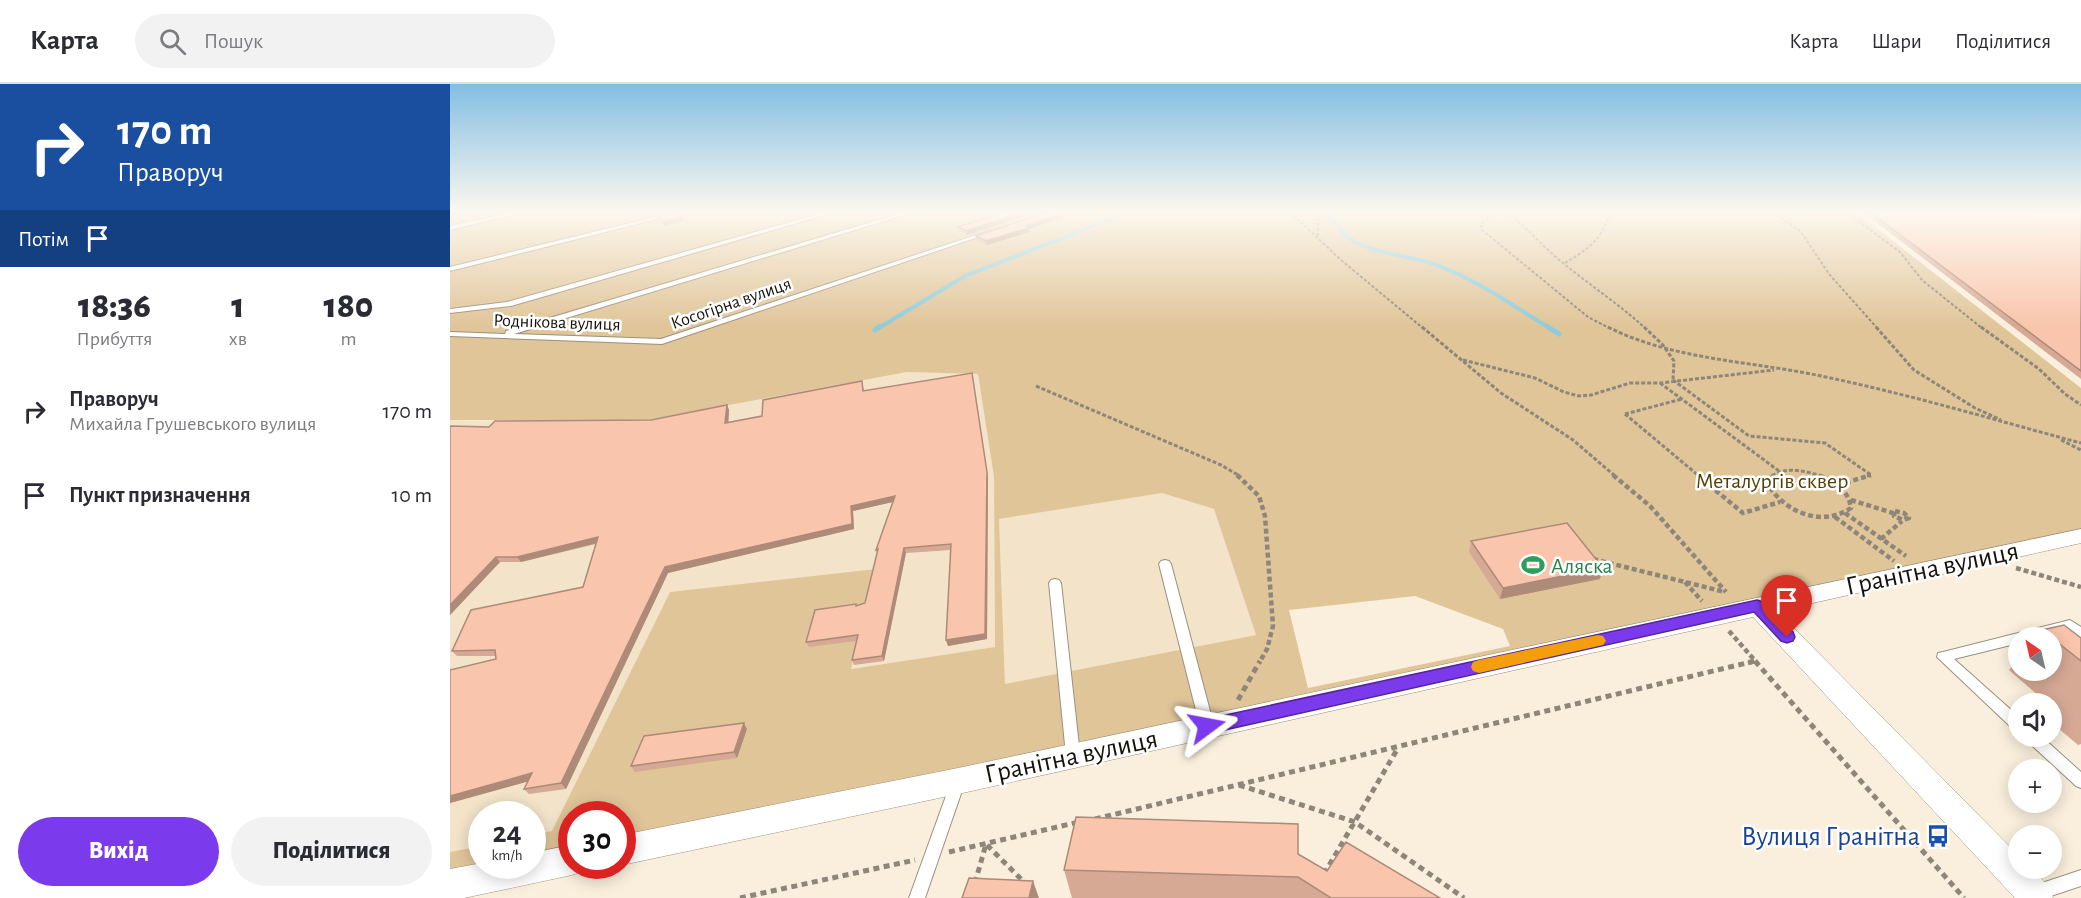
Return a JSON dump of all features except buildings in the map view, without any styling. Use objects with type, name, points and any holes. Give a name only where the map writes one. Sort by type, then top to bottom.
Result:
[{"type":"street","name":"Гранітна вулиця","points":[[636,847],[958,781],[2081,536]]},
{"type":"street","points":[[1757,606],[2035,896]]},
{"type":"street","points":[[450,885],[558,863]]},
{"type":"lane","points":[[450,268],[524,250]]},
{"type":"lane","points":[[450,310],[508,304],[698,250]]},
{"type":"lane","points":[[500,336],[785,250]]},
{"type":"lane","name":"Косогірна вулиця","points":[[662,342],[935,250]]},
{"type":"lane","name":"Роднікова вулиця","points":[[450,334],[662,342]]},
{"type":"lane","points":[[1165,564],[1216,724]]},
{"type":"lane","points":[[1055,583],[1073,756]]},
{"type":"lane","points":[[2062,628],[2070,626],[2081,634]]},
{"type":"lane","points":[[2008,641],[1943,657],[2008,716]]},
{"type":"lane","points":[[2043,747],[2081,781]]},
{"type":"lane","points":[[917,898],[958,781]]},
{"type":"lane","points":[[2035,896],[2081,879]]},
{"type":"path","points":[[1331,250],[1501,393],[1573,440],[1650,506],[1726,592],[1581,556]]},
{"type":"path","points":[[1506,250],[1576,311],[1617,333],[1781,370],[1819,375],[2081,443]]},
{"type":"path","points":[[1548,250],[1605,292],[1663,345],[1674,361],[1673,380]]},
{"type":"path","points":[[1565,263],[1587,250]]},
{"type":"path","points":[[1813,250],[1829,274],[1914,370],[1975,408],[2014,426]]},
{"type":"path","points":[[1897,250],[1922,279],[2003,345],[2039,369],[2081,405]]},
{"type":"path","points":[[1460,360],[1535,378],[1564,392],[1579,396],[1591,395],[1630,383],[1660,383],[1781,370]]},
{"type":"path","points":[[1673,380],[1749,436],[1825,443],[1871,475],[1838,485]]},
{"type":"path","points":[[1660,383],[1779,471]]},
{"type":"path","points":[[1036,386],[1221,465],[1244,478],[1258,495],[1265,516],[1273,626],[1267,649],[1216,724]]},
{"type":"path","points":[[1682,399],[1625,414],[1743,513],[1780,502]]},
{"type":"path","points":[[2053,436],[2081,450]]},
{"type":"path","points":[[1851,500],[1851,508],[1834,517],[1806,514],[1780,502],[1767,483],[1770,476],[1779,471],[1811,472],[1838,485],[1851,500],[1893,513],[1899,511],[1908,516],[1907,520],[1903,520],[1881,539]]},
{"type":"path","points":[[1845,513],[1881,539],[1917,571]]},
{"type":"path","points":[[1834,517],[1917,571]]},
{"type":"path","points":[[1981,557],[2081,587]]},
{"type":"path","points":[[1685,582],[1705,605]]},
{"type":"path","points":[[1726,629],[1964,898]]},
{"type":"path","points":[[740,898],[987,844],[1755,661]]},
{"type":"path","points":[[1322,879],[1398,747]]},
{"type":"path","points":[[1238,785],[1355,822],[1464,898]]},
{"type":"path","points":[[973,887],[987,844]]},
{"type":"path","points":[[987,844],[1032,890]]},
{"type":"shaded area","points":[[907,372],[978,374],[994,477],[995,647],[851,669],[875,570],[670,592],[567,801],[558,801],[558,820],[552,832],[546,833],[546,801],[468,801],[468,849],[450,852],[450,420],[499,422]]},
{"type":"shaded area","points":[[1162,493],[1214,509],[1256,635],[1005,684],[999,519]]},
{"type":"green space","name":"Металургів сквер","points":[[450,250],[1905,250],[2081,388],[2081,536],[636,846],[636,801],[567,801],[670,592],[876,569],[851,669],[995,647],[994,477],[978,374],[907,372],[642,421],[450,420]],"holes":[[[1162,493],[1214,509],[1256,635],[1005,684],[999,519]],[[1415,596],[1503,629],[1510,646],[1308,688],[1289,610]]]},
{"type":"green space","points":[[558,819],[558,863],[546,865],[546,832],[552,831]]},
{"type":"green space","points":[[468,849],[468,879],[479,879],[450,885],[450,852]]},
{"type":"waterway","points":[[877,329],[965,276],[1032,250]]},
{"type":"waterway","points":[[1374,250],[1424,261],[1450,270],[1551,329]]},
{"type":"waterway","points":[[875,330],[879,327]]},
{"type":"waterway","points":[[1548,327],[1559,334]]},
{"type":"slow traffic","points":[[1479,667],[1598,641]]},
{"type":"place","name":"Аляска","points":[[1533,565]]},
{"type":"place","name":"Вулиця Гранітна","points":[[1938,836]]},
{"type":"route","points":[[1207,726],[1757,606],[1787,637]]}]
